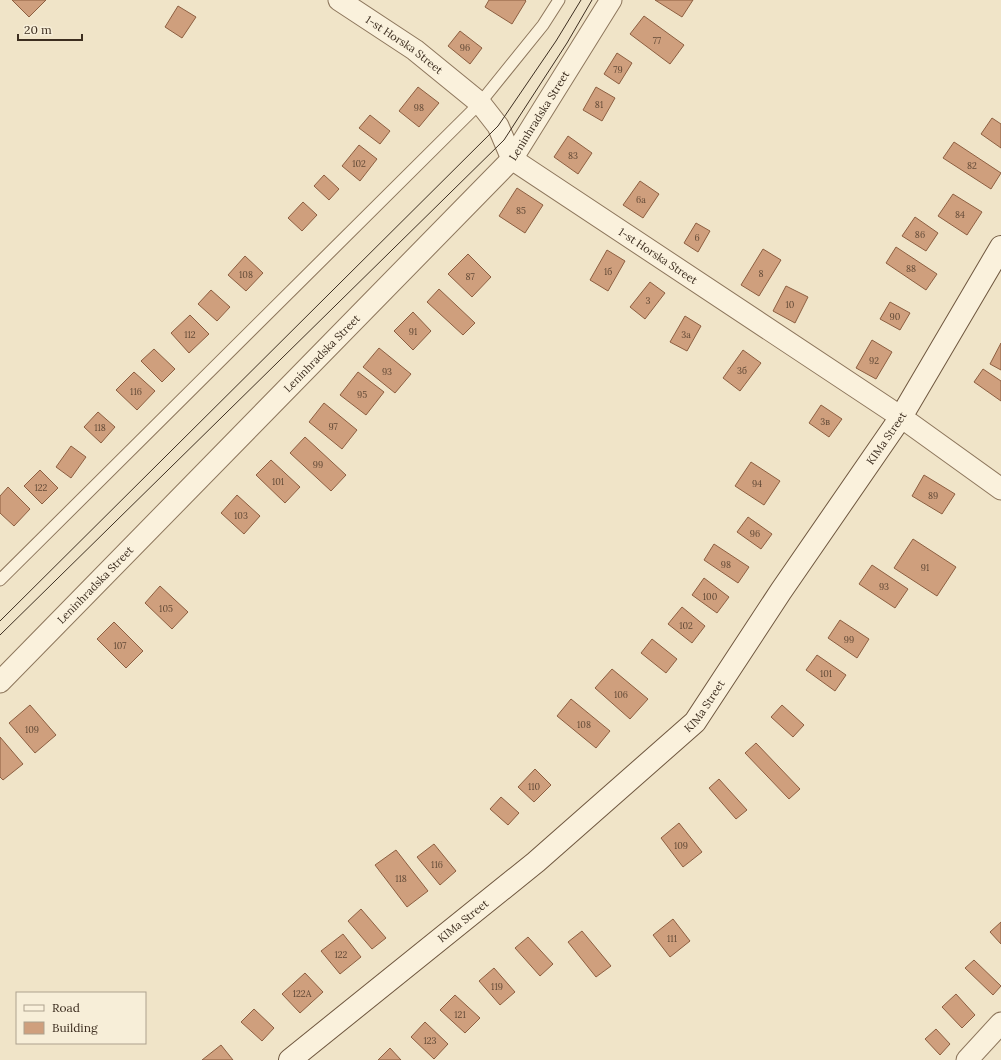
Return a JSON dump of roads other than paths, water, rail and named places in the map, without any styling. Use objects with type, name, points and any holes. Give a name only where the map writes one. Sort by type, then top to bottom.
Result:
[{"type":"street","name":"1-st Horska Street","points":[[339,0],[415,50],[480,103],[498,126],[512,159],[901,417],[1001,490]]},
{"type":"street","name":"Leninhradska Street","points":[[0,682],[512,159],[611,0]]},
{"type":"street","name":"KIMa Street","points":[[290,1060],[536,862],[695,722],[781,591],[901,417],[1001,247]]},
{"type":"street","points":[[968,1060],[1001,1023]]},
{"type":"lane","points":[[0,580],[480,103],[543,25],[559,0]]},
{"type":"tram line","points":[[0,621],[498,126],[556,41],[581,0]]},
{"type":"tram line","points":[[0,635],[504,140],[567,43],[592,0]]}]
